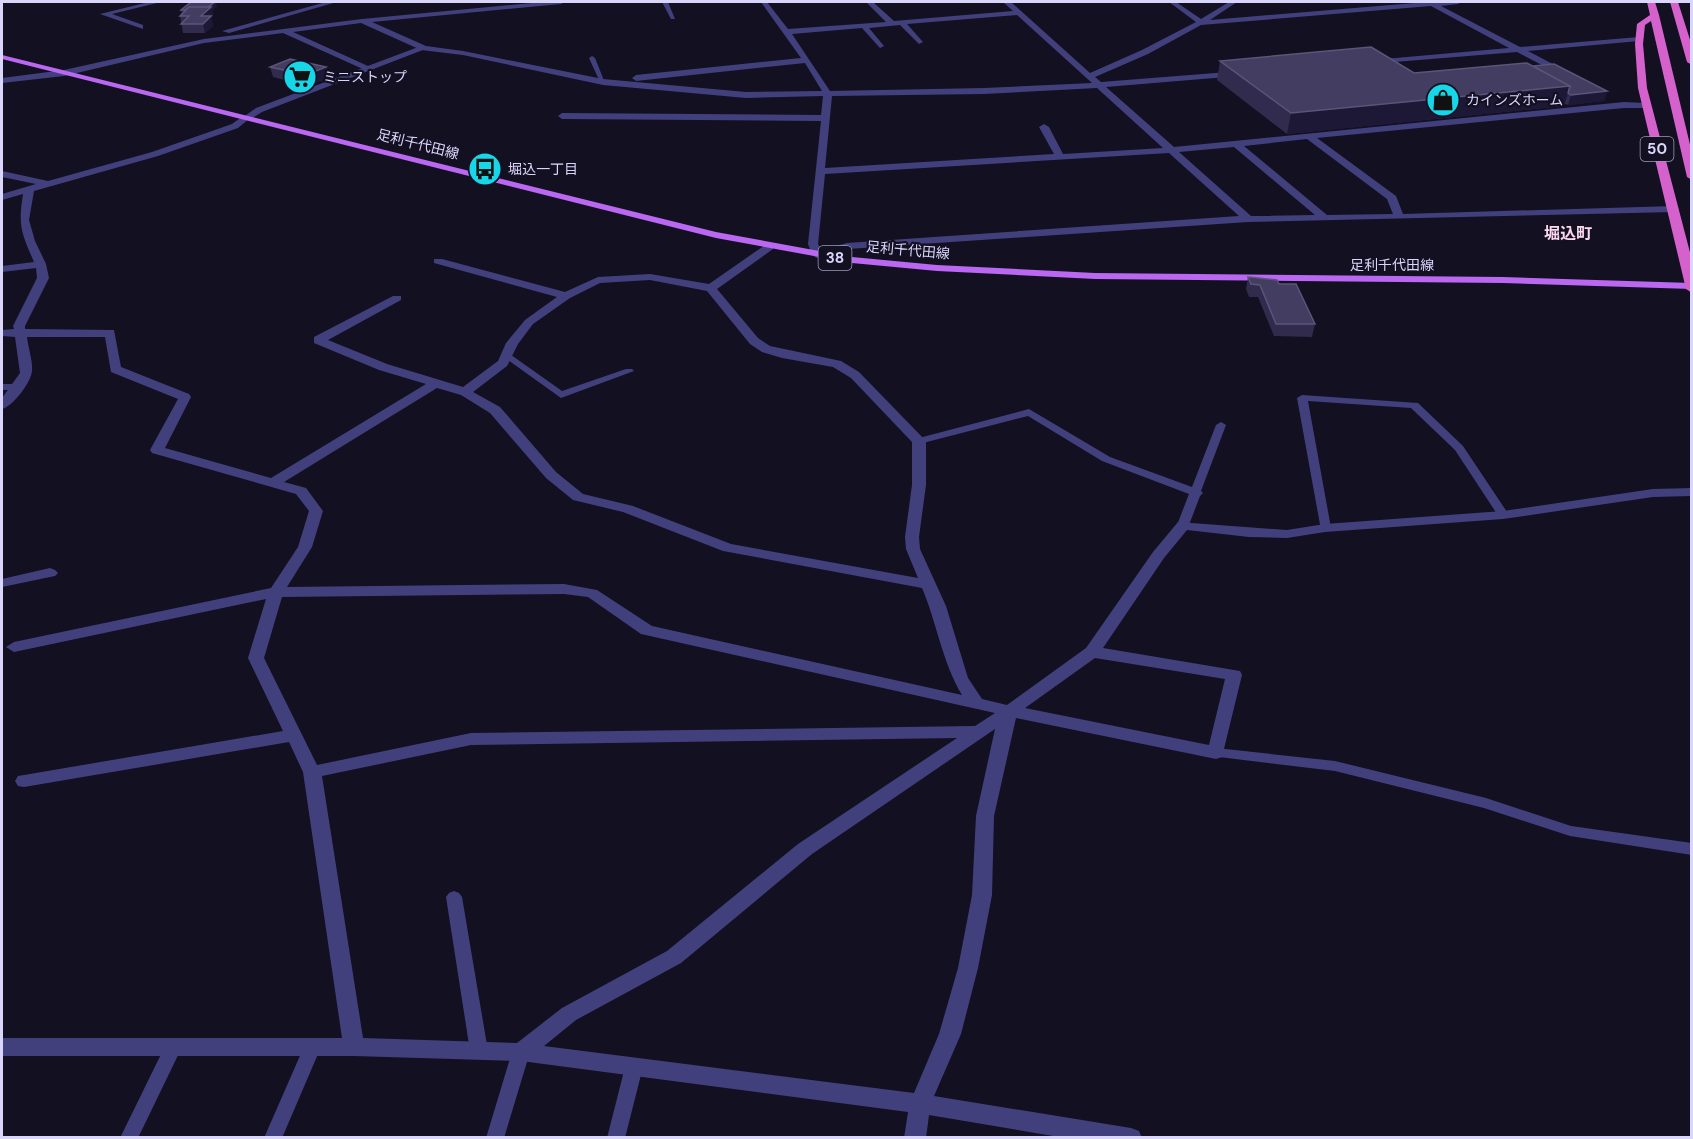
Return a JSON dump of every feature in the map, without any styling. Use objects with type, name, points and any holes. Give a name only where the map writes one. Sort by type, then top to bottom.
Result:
[{"type":"highway","name":"50","points":[[1651,2],[1692,177]]},
{"type":"highway","points":[[1675,3],[1692,19]]},
{"type":"highway","points":[[1675,3],[1692,62]]},
{"type":"highway","points":[[1639,39],[1641,24],[1655,15]]},
{"type":"highway","name":"50","points":[[1639,39],[1645,106],[1674,209],[1691,287]]},
{"type":"main road","name":"足利千代田線","points":[[2,57],[769,247],[817,255],[937,268],[1095,276],[1503,280],[1691,287]]},
{"type":"street","points":[[140,27],[104,14],[158,2]]},
{"type":"street","points":[[204,42],[211,35],[333,2]]},
{"type":"street","points":[[2,81],[64,73],[204,42],[362,21],[561,2]]},
{"type":"street","points":[[764,2],[807,60],[828,94],[813,244],[817,255],[847,246],[1248,219],[1674,209]]},
{"type":"street","points":[[869,2],[919,42]]},
{"type":"street","points":[[1006,2],[1248,219]]},
{"type":"street","points":[[1172,2],[1202,22],[1458,2]]},
{"type":"street","points":[[1089,76],[1146,54],[1233,2]]},
{"type":"street","points":[[1429,3],[1571,77]]},
{"type":"street","points":[[786,32],[1020,13]]},
{"type":"street","points":[[362,21],[424,48],[463,53],[603,82],[746,95],[984,91],[1098,85],[1250,72]]},
{"type":"street","points":[[863,25],[880,46]]},
{"type":"street","points":[[284,31],[365,68]]},
{"type":"street","points":[[1367,62],[1639,39]]},
{"type":"street","points":[[2,197],[155,154],[235,126],[259,110],[365,68],[424,48]]},
{"type":"street","points":[[603,82],[807,60]]},
{"type":"street","points":[[1613,99],[1624,105]]},
{"type":"street","points":[[821,171],[1172,150],[1624,105],[1645,106]]},
{"type":"street","points":[[562,116],[826,118]]},
{"type":"street","points":[[1044,128],[1060,157]]},
{"type":"street","points":[[1308,136],[1392,198],[1399,217]]},
{"type":"street","points":[[1235,143],[1325,218]]},
{"type":"street","points":[[2,174],[50,184]]},
{"type":"street","points":[[2,405],[26,374],[18,326],[42,278],[41,264],[30,241],[24,220],[28,191]]},
{"type":"street","points":[[711,288],[769,247]]},
{"type":"street","points":[[438,261],[566,296]]},
{"type":"street","points":[[2,269],[41,264]]},
{"type":"street","points":[[465,392],[503,363],[512,343],[529,322],[566,296],[598,280],[636,277],[650,277],[711,288],[754,341],[766,349],[786,356],[837,364],[855,375],[919,441],[919,485],[912,537],[913,549],[938,606],[960,678],[975,702]]},
{"type":"street","points":[[397,298],[318,340],[383,367],[465,392],[495,410],[551,475],[578,497],[628,509],[728,548],[928,584]]},
{"type":"street","points":[[2,333],[110,333],[115,369],[184,397],[157,450],[301,491],[316,511],[305,547],[276,592],[256,658],[312,772],[354,1047]]},
{"type":"street","points":[[273,483],[436,383]]},
{"type":"street","points":[[521,1052],[569,1014],[674,957],[805,849],[980,732],[1092,652],[1158,555],[1183,525],[1249,533],[1287,534],[1325,528],[1503,515],[1653,493],[1692,492]]},
{"type":"street","points":[[2,583],[50,573]]},
{"type":"street","points":[[14,647],[276,592],[564,589],[592,593],[647,630],[1010,711],[1216,753],[1234,675],[1092,652]]},
{"type":"street","points":[[915,1137],[920,1104],[950,1034],[968,968],[982,895],[985,816],[1002,735],[1010,711]]},
{"type":"street","points":[[312,772],[471,739],[980,732]]},
{"type":"street","points":[[24,781],[294,735]]},
{"type":"street","points":[[2,1047],[354,1047],[521,1052],[920,1104],[1131,1137]]},
{"type":"lane","points":[[665,2],[673,18]]},
{"type":"lane","points":[[592,58],[603,82]]},
{"type":"lane","points":[[507,355],[561,394],[629,371]]},
{"type":"lane","points":[[2,387],[18,387]]},
{"type":"lane","points":[[1325,528],[1302,398],[1414,405],[1459,448],[1503,515]]},
{"type":"lane","points":[[919,441],[1029,412],[1106,459],[1197,493]]},
{"type":"lane","points":[[1183,525],[1221,425]]},
{"type":"lane","points":[[1216,753],[1335,766],[1486,803],[1570,831],[1692,849]]},
{"type":"lane","points":[[454,897],[479,1051]]},
{"type":"lane","points":[[129,1137],[173,1047]]},
{"type":"lane","points":[[273,1137],[312,1047]]},
{"type":"lane","points":[[495,1137],[521,1052]]},
{"type":"lane","points":[[616,1137],[634,1067]]},
{"type":"building","points":[[191,2],[215,2],[208,7],[189,7],[181,10]]},
{"type":"building","points":[[189,7],[211,7],[201,16],[211,16],[203,24],[181,24],[189,16],[180,16]]},
{"type":"building","points":[[1371,47],[1414,73],[1527,63],[1570,86],[1291,113],[1220,61]]},
{"type":"building","points":[[290,59],[326,67],[306,75],[270,67]]},
{"type":"building","points":[[1554,64],[1607,91],[1571,95],[1568,93],[1570,86],[1533,66]]},
{"type":"building","points":[[1248,277],[1277,280],[1279,284],[1296,284],[1315,324],[1276,324],[1260,285],[1251,284]]},
{"type":"place","name":"ミニストップ","points":[[300,77]]},
{"type":"place","name":"カインズホーム","points":[[1443,100]]},
{"type":"place","name":"堀込一丁目","points":[[485,169]]},
{"type":"district","name":"堀込町","points":[[1568,233]]}]
